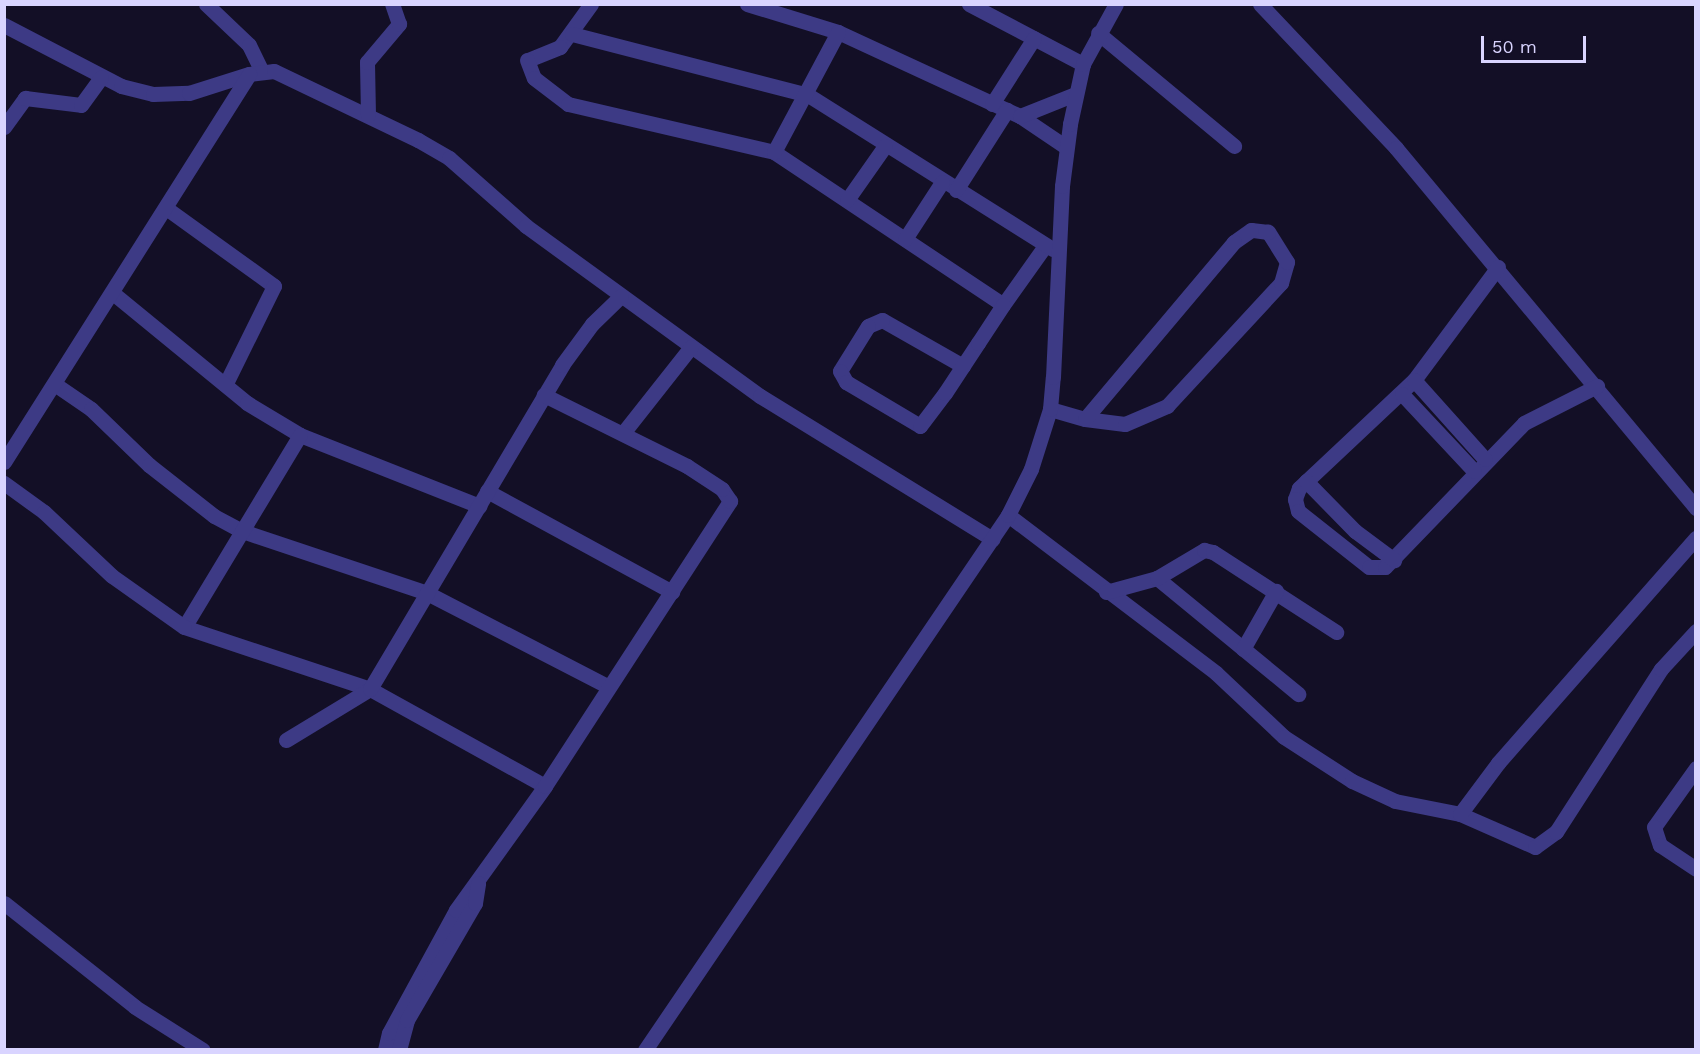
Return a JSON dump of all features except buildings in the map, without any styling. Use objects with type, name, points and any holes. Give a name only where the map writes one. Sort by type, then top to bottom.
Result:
[{"type":"street","points":[[4,462],[56,385],[166,208],[256,73],[249,45],[206,4]]},
{"type":"street","points":[[368,114],[367,62],[399,24],[392,4]]},
{"type":"street","points":[[591,4],[572,34],[554,51],[527,60],[534,78],[562,100],[598,113],[774,152],[1003,305]]},
{"type":"street","points":[[747,4],[838,32],[1014,113],[1066,147]]},
{"type":"street","points":[[969,4],[1083,64]]},
{"type":"street","points":[[645,1050],[1008,515],[1031,469],[1050,409],[1052,249],[1075,94],[1083,64],[1116,4]]},
{"type":"street","points":[[1260,4],[1396,148],[1597,386],[1695,508]]},
{"type":"street","points":[[4,25],[101,77],[153,94],[189,93],[256,73],[293,77],[368,114],[449,158],[499,205],[769,402],[992,539]]},
{"type":"street","points":[[774,152],[808,95],[838,32]]},
{"type":"street","points":[[1098,33],[1234,146]]},
{"type":"street","points":[[572,34],[808,95],[942,182],[1052,249]]},
{"type":"street","points":[[992,104],[1034,38]]},
{"type":"street","points":[[4,127],[25,98],[81,105],[101,77]]},
{"type":"street","points":[[956,190],[1014,113],[1075,94]]},
{"type":"street","points":[[847,200],[885,146]]},
{"type":"street","points":[[905,239],[942,182]]},
{"type":"street","points":[[166,208],[274,286],[225,385]]},
{"type":"street","points":[[1050,409],[1085,419],[1125,424],[1167,406],[1281,283],[1287,262],[1268,232],[1251,230],[1234,242],[1085,419]]},
{"type":"street","points":[[963,366],[882,320],[868,326],[840,371],[846,382],[918,426],[963,366],[1003,305],[1052,249]]},
{"type":"street","points":[[1498,267],[1402,394],[1306,482],[1295,499],[1298,511],[1330,539],[1369,567],[1385,567],[1394,560],[1485,459],[1524,423],[1597,386]]},
{"type":"street","points":[[114,294],[225,385],[300,435],[478,506]]},
{"type":"street","points":[[286,740],[370,689],[576,343],[621,296]]},
{"type":"street","points":[[622,433],[691,347]]},
{"type":"street","points":[[1414,380],[1485,459]]},
{"type":"street","points":[[56,385],[92,409],[182,491],[242,531],[427,593],[607,686]]},
{"type":"street","points":[[1402,394],[1474,471]]},
{"type":"street","points":[[385,1050],[475,903],[478,883],[545,786],[607,686],[729,508],[728,495],[687,466],[544,395]]},
{"type":"street","points":[[184,627],[300,435]]},
{"type":"street","points":[[1306,482],[1355,531],[1394,560]]},
{"type":"street","points":[[4,483],[44,512],[112,576],[184,627],[370,689],[545,786]]},
{"type":"street","points":[[487,491],[672,592]]},
{"type":"street","points":[[1008,515],[1106,592],[1216,673],[1284,737],[1352,781],[1395,801],[1460,814],[1530,846],[1545,843],[1661,669],[1695,631]]},
{"type":"street","points":[[1460,814],[1498,763],[1695,538]]},
{"type":"street","points":[[1106,592],[1157,578],[1204,550],[1276,591],[1336,632]]},
{"type":"street","points":[[1157,578],[1298,694]]},
{"type":"street","points":[[1243,649],[1276,591]]},
{"type":"street","points":[[1695,768],[1654,827],[1660,844],[1695,869]]},
{"type":"street","points":[[4,903],[135,1007],[203,1050]]},
{"type":"street","points":[[399,1050],[403,1018]]}]
